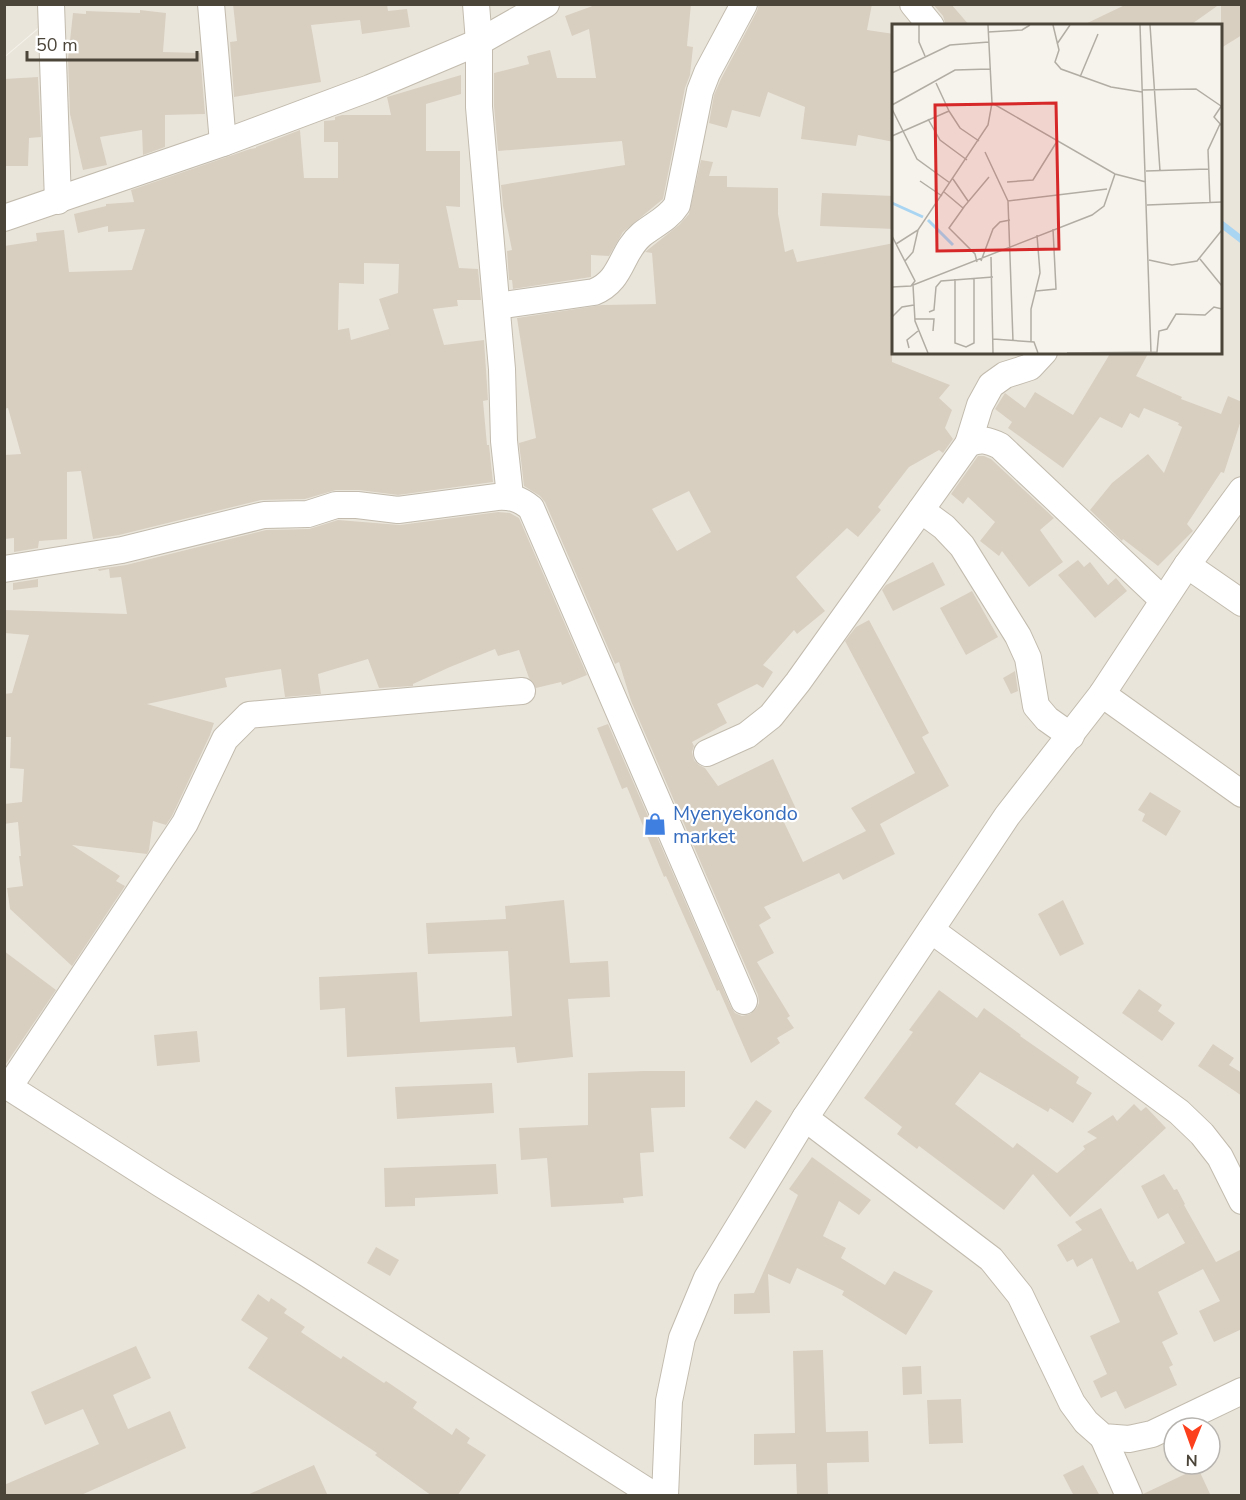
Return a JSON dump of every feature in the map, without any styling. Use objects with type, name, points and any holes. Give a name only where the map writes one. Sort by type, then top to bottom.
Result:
[{"type":"street","points":[[51,4],[58,201]]},
{"type":"street","points":[[211,4],[223,143]]},
{"type":"street","points":[[476,4],[479,42],[479,107],[497,306],[504,441],[510,496]]},
{"type":"street","points":[[4,218],[223,143],[370,88],[479,42],[546,4]]},
{"type":"street","points":[[497,306],[602,289],[615,277],[640,236],[672,212],[677,205],[700,91],[707,73],[744,4]]},
{"type":"street","points":[[913,4],[929,24]]},
{"type":"street","points":[[707,753],[747,735],[771,716],[968,444],[980,405],[991,385],[1005,375],[1030,367],[1042,354]]},
{"type":"street","points":[[968,444],[977,440],[990,441],[1000,446],[1163,600]]},
{"type":"street","points":[[665,1496],[669,1401],[682,1338],[707,1278],[805,1118],[1007,816],[1102,694],[1187,565],[1242,490]]},
{"type":"street","points":[[4,569],[122,550],[264,515],[308,514],[336,505],[398,510],[510,496],[522,501],[531,508],[744,1001]]},
{"type":"street","points":[[921,510],[944,527],[962,546],[1018,636],[1028,658],[1036,706],[1047,719],[1071,736]]},
{"type":"street","points":[[1187,565],[1242,603]]},
{"type":"street","points":[[522,691],[249,715],[225,739],[185,823],[7,1085],[655,1496]]},
{"type":"street","points":[[1102,694],[1242,794]]},
{"type":"street","points":[[931,930],[1179,1112],[1202,1134],[1220,1157],[1242,1201]]},
{"type":"street","points":[[805,1118],[991,1259],[1020,1295],[1072,1403],[1086,1422],[1103,1437],[1129,1496]]},
{"type":"street","points":[[1103,1437],[1129,1439],[1152,1434],[1242,1391]]},
{"type":"shaded area","points":[[68,4],[1241,5],[1241,1495],[5,1495],[4,58]]},
{"type":"shaded area","points":[[5,5],[65,5],[5,56]]},
{"type":"building","points":[[233,4],[387,4],[388,11],[407,9],[410,27],[362,34],[360,20],[311,25],[321,82],[234,97],[230,42],[237,41]]},
{"type":"building","points":[[598,4],[691,4],[687,46],[693,47],[690,75],[685,88],[663,199],[623,232],[609,256],[591,255],[591,277],[513,289],[512,280],[509,280],[507,251],[512,250],[501,185],[625,165],[622,141],[498,151],[494,73],[529,64],[527,56],[550,50],[557,78],[596,78],[589,29],[572,36],[565,16]]},
{"type":"building","points":[[759,4],[872,4],[867,30],[892,34],[892,142],[858,135],[856,146],[801,139],[805,107],[768,92],[760,117],[732,110],[727,128],[709,123],[714,95]]},
{"type":"building","points":[[933,4],[951,4],[968,24],[945,24],[943,16]]},
{"type":"building","points":[[1127,4],[1220,4],[1192,24],[1085,24]]},
{"type":"building","points":[[1221,4],[1242,4],[1242,35],[1222,47]]},
{"type":"building","points":[[140,10],[166,13],[163,52],[200,53],[205,114],[165,115],[165,147],[143,155],[142,130],[100,137],[107,165],[83,170],[70,114],[68,59],[73,13],[86,14],[86,11],[140,13]]},
{"type":"building","points":[[461,75],[461,94],[426,104],[426,151],[460,151],[460,207],[446,206],[459,268],[478,269],[481,300],[457,300],[458,306],[433,309],[444,345],[484,340],[488,400],[483,401],[493,482],[398,495],[359,490],[336,490],[305,499],[261,500],[119,535],[93,539],[81,471],[67,472],[67,539],[39,541],[38,548],[14,552],[14,538],[5,539],[4,455],[21,454],[8,408],[4,409],[4,246],[37,241],[36,233],[64,230],[69,272],[132,270],[145,229],[108,232],[108,226],[78,233],[74,214],[106,206],[106,204],[134,202],[131,190],[256,148],[300,130],[304,178],[338,178],[338,142],[324,142],[324,121],[335,120],[335,117],[342,115],[391,115],[387,97]],"holes":[[[364,263],[399,264],[398,293],[379,299],[389,329],[351,340],[349,328],[338,330],[339,283],[364,284]]]},
{"type":"building","points":[[38,77],[41,137],[29,138],[28,166],[4,166],[4,79]]},
{"type":"building","points":[[701,160],[713,162],[709,176],[727,176],[727,187],[778,188],[778,214],[785,252],[793,249],[797,262],[892,243],[892,362],[950,385],[939,398],[952,410],[945,428],[953,439],[943,453],[939,450],[909,467],[878,507],[881,510],[858,537],[847,528],[796,577],[825,611],[797,634],[794,630],[763,665],[773,672],[763,688],[757,684],[717,704],[727,723],[692,742],[694,760],[705,768],[718,786],[773,759],[797,811],[782,818],[803,862],[866,831],[851,808],[915,773],[845,641],[856,627],[869,620],[929,733],[922,737],[949,786],[880,824],[895,854],[843,880],[839,873],[764,907],[771,918],[759,925],[774,953],[757,962],[790,1016],[787,1018],[794,1028],[777,1038],[780,1043],[751,1063],[666,876],[664,877],[627,787],[622,789],[597,728],[608,724],[731,1007],[735,1013],[742,1016],[750,1014],[759,1003],[758,995],[631,701],[619,662],[615,664],[545,502],[524,486],[519,443],[536,438],[517,318],[602,305],[656,304],[652,253],[645,252],[689,214]],"holes":[[[689,491],[711,532],[677,551],[652,509]]]},
{"type":"building","points":[[822,193],[892,196],[892,229],[820,226]]},
{"type":"building","points":[[1110,354],[1148,354],[1136,376],[1182,397],[1181,399],[1221,414],[1228,396],[1242,402],[1242,417],[1224,473],[1221,472],[1187,524],[1193,531],[1158,566],[1123,539],[1122,541],[1090,510],[1112,483],[1148,454],[1164,473],[1182,427],[1178,425],[1179,423],[1144,408],[1139,418],[1130,413],[1122,428],[1100,417],[1063,468],[1008,428],[1012,422],[995,409],[1005,393],[1025,408],[1035,392],[1073,415]]},
{"type":"building","points":[[978,456],[991,459],[1054,518],[1040,530],[1063,562],[1029,587],[1002,551],[999,556],[980,541],[995,522],[968,497],[963,504],[951,494]]},
{"type":"building","points":[[498,512],[510,513],[519,518],[587,675],[562,685],[561,682],[536,688],[529,678],[519,650],[498,656],[495,649],[450,667],[413,686],[379,688],[368,659],[318,674],[321,694],[285,697],[281,669],[225,678],[227,687],[147,704],[214,723],[172,816],[166,825],[153,821],[147,854],[72,845],[120,876],[116,881],[125,886],[72,966],[10,909],[7,888],[23,886],[18,822],[4,824],[4,804],[22,802],[24,769],[10,768],[11,737],[4,737],[4,694],[12,693],[29,635],[4,633],[4,610],[127,614],[121,577],[110,578],[109,569],[99,571],[98,569],[126,565],[266,530],[309,529],[338,520],[400,525]]},
{"type":"building","points":[[1078,560],[1084,567],[1090,562],[1108,585],[1116,578],[1127,591],[1095,618],[1058,575]]},
{"type":"building","points":[[933,562],[945,585],[893,611],[882,590],[886,585]]},
{"type":"building","points":[[38,579],[38,587],[13,590],[13,583]]},
{"type":"building","points":[[972,591],[998,637],[966,655],[940,608]]},
{"type":"building","points":[[1015,671],[1018,691],[1011,694],[1003,678]]},
{"type":"building","points":[[1150,792],[1181,811],[1166,836],[1142,821],[1145,814],[1138,810]]},
{"type":"building","points":[[564,900],[570,963],[608,961],[610,997],[568,999],[573,1057],[517,1063],[515,1047],[347,1057],[345,1008],[320,1010],[319,977],[417,972],[420,1022],[512,1016],[508,951],[428,954],[426,923],[506,919],[505,906]]},
{"type":"building","points":[[1063,900],[1084,944],[1060,956],[1038,914]]},
{"type":"building","points":[[4,951],[56,990],[4,1067]]},
{"type":"building","points":[[1139,989],[1162,1005],[1158,1011],[1175,1023],[1162,1041],[1122,1013]]},
{"type":"building","points":[[939,990],[977,1018],[984,1008],[1079,1077],[1076,1083],[1092,1093],[1073,1123],[1050,1108],[1048,1112],[980,1072],[955,1104],[1013,1148],[1017,1143],[1057,1173],[1085,1149],[1083,1146],[1097,1138],[1087,1132],[1113,1115],[1117,1121],[1134,1104],[1141,1111],[1146,1107],[1166,1128],[1070,1217],[1033,1174],[1004,1210],[919,1146],[917,1149],[897,1134],[902,1127],[864,1098],[913,1032],[909,1030]]},
{"type":"building","points":[[197,1031],[200,1062],[157,1066],[154,1035]]},
{"type":"building","points":[[1213,1044],[1234,1058],[1229,1065],[1242,1073],[1242,1096],[1198,1066]]},
{"type":"building","points":[[685,1071],[685,1107],[651,1108],[654,1152],[640,1153],[643,1196],[623,1198],[624,1203],[551,1207],[547,1158],[521,1160],[519,1128],[588,1125],[588,1073]]},
{"type":"building","points":[[492,1083],[494,1113],[397,1119],[395,1087]]},
{"type":"building","points":[[756,1100],[772,1111],[745,1149],[729,1138]]},
{"type":"building","points":[[812,1157],[871,1200],[859,1215],[839,1201],[823,1236],[846,1248],[841,1258],[885,1285],[894,1271],[933,1291],[906,1335],[842,1295],[844,1291],[797,1268],[790,1284],[768,1274],[770,1313],[734,1314],[734,1294],[754,1293],[798,1195],[789,1189]]},
{"type":"building","points":[[496,1164],[498,1194],[415,1198],[415,1206],[385,1207],[384,1168]]},
{"type":"building","points":[[1164,1174],[1174,1190],[1177,1189],[1216,1262],[1242,1249],[1242,1329],[1214,1342],[1199,1311],[1220,1301],[1203,1269],[1158,1292],[1178,1334],[1162,1342],[1173,1365],[1169,1367],[1177,1385],[1125,1409],[1116,1391],[1101,1398],[1093,1381],[1107,1374],[1090,1336],[1120,1322],[1092,1258],[1077,1267],[1073,1259],[1067,1262],[1057,1245],[1082,1230],[1075,1222],[1101,1208],[1130,1262],[1133,1261],[1137,1270],[1185,1243],[1168,1213],[1158,1219],[1141,1186]]},
{"type":"building","points":[[376,1247],[399,1260],[390,1276],[367,1263]]},
{"type":"building","points":[[258,1294],[269,1302],[271,1298],[287,1309],[284,1313],[305,1327],[301,1332],[341,1359],[343,1356],[417,1402],[413,1408],[452,1435],[456,1428],[470,1438],[467,1443],[486,1455],[457,1496],[432,1496],[375,1455],[377,1453],[248,1368],[268,1338],[241,1320]]},
{"type":"building","points":[[136,1346],[151,1378],[113,1395],[128,1429],[170,1411],[186,1448],[79,1496],[4,1496],[4,1485],[99,1444],[83,1409],[45,1425],[31,1392]]},
{"type":"building","points":[[823,1350],[826,1432],[868,1431],[869,1462],[827,1463],[828,1496],[797,1496],[796,1464],[754,1465],[754,1434],[795,1433],[793,1351]]},
{"type":"building","points":[[921,1366],[922,1394],[903,1395],[902,1367]]},
{"type":"building","points":[[961,1399],[963,1443],[929,1444],[927,1400]]},
{"type":"building","points":[[314,1465],[328,1496],[245,1496]]},
{"type":"building","points":[[1083,1465],[1100,1496],[1074,1496],[1063,1475]]},
{"type":"building","points":[[1181,1476],[1202,1476],[1211,1496],[1144,1496],[1143,1494]]},
{"type":"waterway","points":[[1222,225],[1242,240]]},
{"type":"place","name":"Myenyekondo market","points":[[655,824]]}]
